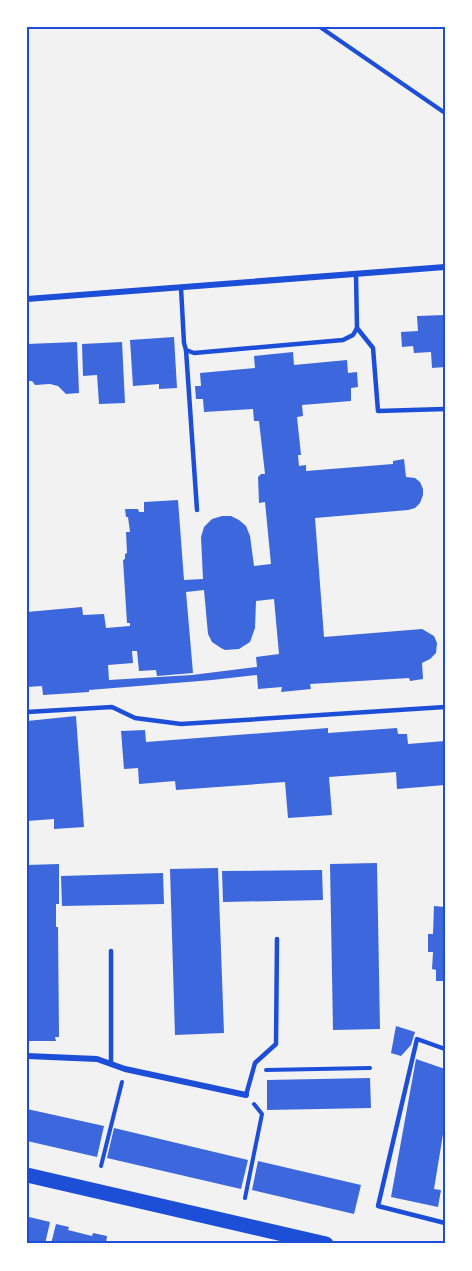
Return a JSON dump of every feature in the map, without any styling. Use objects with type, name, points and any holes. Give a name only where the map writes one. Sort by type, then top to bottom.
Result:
[{"type":"main road","points":[[27,1175],[326,1244]]},
{"type":"street","points":[[27,299],[445,267]]},
{"type":"street","points":[[27,1056],[97,1059],[125,1069],[246,1095]]},
{"type":"lane","points":[[186,350],[194,353],[343,340],[353,335],[357,328],[356,275]]},
{"type":"lane","points":[[181,288],[197,510]]},
{"type":"lane","points":[[357,328],[373,348],[378,411],[445,409]]},
{"type":"lane","points":[[27,712],[112,707],[135,718],[181,724],[445,707]]},
{"type":"lane","points":[[246,1095],[255,1063],[276,1044],[277,939]]},
{"type":"lane","points":[[111,951],[111,1064]]},
{"type":"lane","points":[[445,1049],[417,1040],[378,1206],[445,1223]]},
{"type":"path","points":[[320,27],[445,113]]},
{"type":"path","points":[[253,1071],[370,1068]]},
{"type":"path","points":[[101,1166],[125,1069]]},
{"type":"path","points":[[244,1198],[262,1114],[246,1095]]},
{"type":"building","points":[[445,315],[445,367],[432,368],[431,352],[414,353],[413,346],[402,347],[401,332],[418,331],[417,316]]},
{"type":"building","points":[[174,337],[177,388],[159,389],[159,384],[133,386],[130,340]]},
{"type":"building","points":[[77,342],[79,393],[66,394],[58,386],[35,385],[32,381],[27,381],[27,344]]},
{"type":"building","points":[[122,342],[125,403],[99,404],[97,375],[83,376],[82,344]]},
{"type":"building","points":[[293,352],[294,365],[347,360],[348,373],[357,372],[358,387],[351,388],[351,401],[302,405],[303,416],[297,417],[301,455],[298,455],[299,466],[306,465],[306,471],[393,464],[393,461],[404,459],[406,477],[415,478],[420,482],[423,495],[415,508],[315,518],[324,637],[422,629],[434,636],[437,643],[436,653],[422,663],[423,679],[310,684],[311,689],[281,692],[282,687],[258,689],[257,675],[43,695],[42,686],[27,687],[27,612],[82,607],[83,615],[104,614],[106,628],[130,626],[130,623],[127,623],[123,560],[127,553],[126,532],[130,532],[125,509],[138,509],[139,512],[144,512],[144,502],[178,500],[184,580],[203,579],[201,537],[204,527],[212,519],[222,516],[231,516],[246,526],[250,536],[254,566],[271,564],[265,502],[259,503],[258,477],[265,474],[259,421],[254,421],[253,409],[204,412],[203,399],[196,399],[195,386],[201,386],[200,373],[255,368],[254,356]],"holes":[[[204,590],[208,634],[212,642],[225,650],[239,649],[250,642],[255,628],[256,601],[274,599],[279,654],[256,657],[257,667],[192,675],[109,680],[108,665],[133,663],[132,651],[137,651],[139,671],[156,670],[157,676],[193,673],[186,592]]]},
{"type":"building","points":[[76,716],[84,827],[54,829],[54,819],[27,821],[27,721]]},
{"type":"building","points":[[328,728],[328,733],[397,728],[398,734],[407,734],[408,744],[445,741],[445,785],[397,789],[396,772],[329,777],[332,815],[288,818],[285,782],[176,790],[175,781],[139,784],[138,768],[124,769],[121,731],[145,730],[146,742]]},
{"type":"building","points":[[377,863],[380,1029],[333,1030],[330,864]]},
{"type":"building","points":[[59,864],[59,904],[56,904],[56,927],[58,927],[59,1037],[55,1037],[56,1041],[27,1041],[27,865]]},
{"type":"building","points":[[218,868],[224,1033],[175,1035],[170,869]]},
{"type":"building","points":[[322,870],[323,900],[223,902],[222,871]]},
{"type":"building","points":[[163,873],[164,904],[62,906],[61,876]]},
{"type":"building","points":[[434,906],[445,907],[445,981],[436,981],[436,970],[432,969],[433,952],[428,952],[428,934],[433,934]]},
{"type":"building","points":[[396,1026],[415,1032],[411,1045],[401,1056],[391,1053]]},
{"type":"building","points":[[416,1059],[445,1069],[445,1122],[434,1189],[441,1190],[438,1207],[391,1197]]},
{"type":"building","points":[[370,1078],[371,1108],[267,1110],[267,1080]]},
{"type":"building","points":[[27,1109],[104,1126],[97,1157],[27,1141]]},
{"type":"building","points":[[114,1128],[248,1160],[241,1189],[107,1158]]},
{"type":"building","points":[[258,1161],[361,1185],[354,1214],[252,1190]]},
{"type":"building","points":[[29,1217],[50,1222],[45,1244],[27,1244]]},
{"type":"building","points":[[56,1224],[69,1227],[68,1230],[92,1236],[93,1233],[107,1236],[106,1244],[51,1244]]}]
